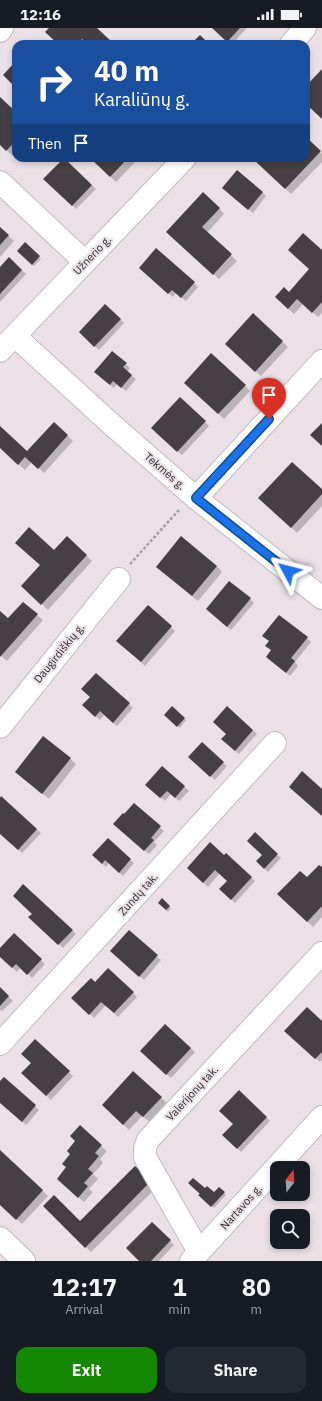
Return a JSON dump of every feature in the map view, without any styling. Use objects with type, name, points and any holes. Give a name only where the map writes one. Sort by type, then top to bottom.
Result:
[{"type":"street","points":[[294,40],[305,28]]},
{"type":"street","name":"Užnerio g.","points":[[0,352],[181,162]]},
{"type":"street","points":[[0,182],[85,262]]},
{"type":"street","name":"Tekmės g.","points":[[14,336],[110,423],[194,496],[322,598]]},
{"type":"street","points":[[194,496],[322,360]]},
{"type":"street","name":"Daugirdiškių g.","points":[[0,727],[119,579]]},
{"type":"street","name":"Zundų tak.","points":[[0,1044],[275,743]]},
{"type":"street","name":"Valerijonų tak.","points":[[195,1257],[145,1157],[145,1148],[148,1140],[322,953]]},
{"type":"street","name":"Nartavos g.","points":[[195,1257],[322,1117]]},
{"type":"street","points":[[0,1238],[24,1261]]},
{"type":"path","points":[[119,579],[126,569],[194,496]]},
{"type":"building","points":[[49,28],[97,28],[110,40],[54,40],[45,32]]},
{"type":"building","points":[[212,28],[240,28],[229,40],[225,40]]},
{"type":"building","points":[[200,35],[205,40],[195,40]]},
{"type":"building","points":[[12,65],[12,84],[3,75]]},
{"type":"building","points":[[322,69],[322,119],[310,108],[310,82]]},
{"type":"building","points":[[0,97],[12,108],[12,145],[6,151],[0,145]]},
{"type":"building","points":[[310,141],[321,151],[285,189],[256,162],[310,162]]},
{"type":"building","points":[[60,162],[68,162],[92,185],[72,206],[43,179]]},
{"type":"building","points":[[94,162],[124,162],[110,177]]},
{"type":"building","points":[[237,170],[263,192],[248,210],[222,188]]},
{"type":"building","points":[[203,192],[220,208],[202,227],[232,254],[213,275],[166,232]]},
{"type":"building","points":[[0,227],[9,235],[0,245]]},
{"type":"building","points":[[303,233],[322,250],[322,302],[312,313],[297,299],[288,309],[275,297],[284,287],[289,292],[309,269],[288,250]]},
{"type":"building","points":[[25,242],[40,256],[32,265],[17,251]]},
{"type":"building","points":[[156,248],[195,282],[181,298],[172,290],[168,294],[139,268]]},
{"type":"building","points":[[9,257],[22,270],[0,294],[0,267]]},
{"type":"building","points":[[105,304],[121,319],[94,347],[79,332]]},
{"type":"building","points":[[253,313],[283,341],[255,372],[225,344]]},
{"type":"building","points":[[112,351],[127,363],[123,367],[132,375],[121,388],[113,381],[110,385],[94,372]]},
{"type":"building","points":[[211,353],[246,385],[218,414],[184,383]]},
{"type":"building","points":[[180,397],[206,421],[177,452],[151,428]]},
{"type":"building","points":[[54,422],[68,435],[38,469],[25,457],[18,465],[0,448],[0,426],[27,451]]},
{"type":"building","points":[[322,423],[322,446],[310,435]]},
{"type":"building","points":[[292,462],[322,489],[322,494],[291,528],[258,498]]},
{"type":"building","points":[[29,527],[54,550],[67,536],[87,555],[41,605],[21,586],[40,565],[15,543]]},
{"type":"building","points":[[181,536],[217,566],[192,596],[156,567]]},
{"type":"building","points":[[229,581],[251,598],[227,627],[206,609]]},
{"type":"building","points":[[23,602],[38,614],[0,657],[0,611],[8,618]]},
{"type":"building","points":[[148,605],[172,626],[141,662],[116,641]]},
{"type":"building","points":[[279,615],[308,637],[291,658],[295,661],[286,673],[266,657],[271,650],[265,646],[269,641],[262,636]]},
{"type":"building","points":[[96,673],[130,703],[113,723],[100,711],[95,717],[82,705],[90,697],[81,689]]},
{"type":"building","points":[[172,706],[185,718],[177,727],[164,715]]},
{"type":"building","points":[[227,706],[253,730],[235,751],[221,739],[226,734],[213,722]]},
{"type":"building","points":[[43,736],[71,758],[42,794],[15,772]]},
{"type":"building","points":[[202,742],[224,762],[210,777],[188,757]]},
{"type":"building","points":[[162,766],[185,786],[175,798],[167,791],[160,798],[145,785]]},
{"type":"building","points":[[302,771],[322,789],[322,816],[289,787]]},
{"type":"building","points":[[1,796],[37,829],[18,850],[0,834]]},
{"type":"building","points":[[134,803],[161,826],[151,838],[154,840],[144,851],[113,824]]},
{"type":"building","points":[[255,832],[278,854],[264,869],[256,861],[262,855],[247,841]]},
{"type":"building","points":[[108,838],[131,859],[119,873],[105,860],[102,864],[92,855]]},
{"type":"building","points":[[210,842],[224,855],[226,853],[252,877],[231,900],[219,889],[227,881],[215,870],[203,883],[187,868]]},
{"type":"building","points":[[319,865],[322,867],[322,906],[307,922],[277,894],[300,871],[307,877]]},
{"type":"building","points":[[23,884],[73,930],[58,945],[28,917],[32,914],[13,896]]},
{"type":"building","points":[[162,898],[170,906],[166,910],[158,903]]},
{"type":"building","points":[[129,930],[158,955],[139,977],[110,951]]},
{"type":"building","points":[[14,933],[42,959],[27,975],[16,964],[12,968],[0,957],[0,948]]},
{"type":"building","points":[[108,968],[134,992],[114,1013],[101,1002],[89,1015],[71,998],[91,978],[95,982]]},
{"type":"building","points":[[0,987],[9,996],[0,1006]]},
{"type":"building","points":[[307,1007],[322,1021],[322,1052],[315,1059],[284,1031]]},
{"type":"building","points":[[165,1024],[191,1048],[166,1075],[140,1051]]},
{"type":"building","points":[[35,1039],[70,1071],[46,1096],[21,1073],[31,1063],[21,1054]]},
{"type":"building","points":[[133,1071],[162,1097],[143,1117],[136,1111],[123,1125],[102,1105]]},
{"type":"building","points":[[4,1077],[36,1105],[22,1122],[0,1103],[0,1081]]},
{"type":"building","points":[[239,1090],[267,1117],[237,1149],[222,1135],[233,1124],[219,1111]]},
{"type":"building","points":[[80,1125],[102,1145],[95,1153],[99,1156],[88,1169],[93,1173],[84,1183],[88,1186],[78,1198],[57,1179],[66,1167],[62,1164],[70,1154],[67,1151],[75,1141],[70,1136]]},
{"type":"building","points":[[0,1150],[43,1190],[16,1220],[0,1205]]},
{"type":"building","points":[[135,1166],[151,1181],[85,1248],[43,1206],[54,1195],[80,1221]]},
{"type":"building","points":[[193,1178],[205,1188],[207,1186],[214,1192],[219,1187],[225,1192],[211,1207],[188,1183]]},
{"type":"building","points":[[152,1222],[171,1240],[151,1261],[139,1261],[126,1248]]},
{"type":"route","points":[[269,419],[196,498],[288,571]]}]
